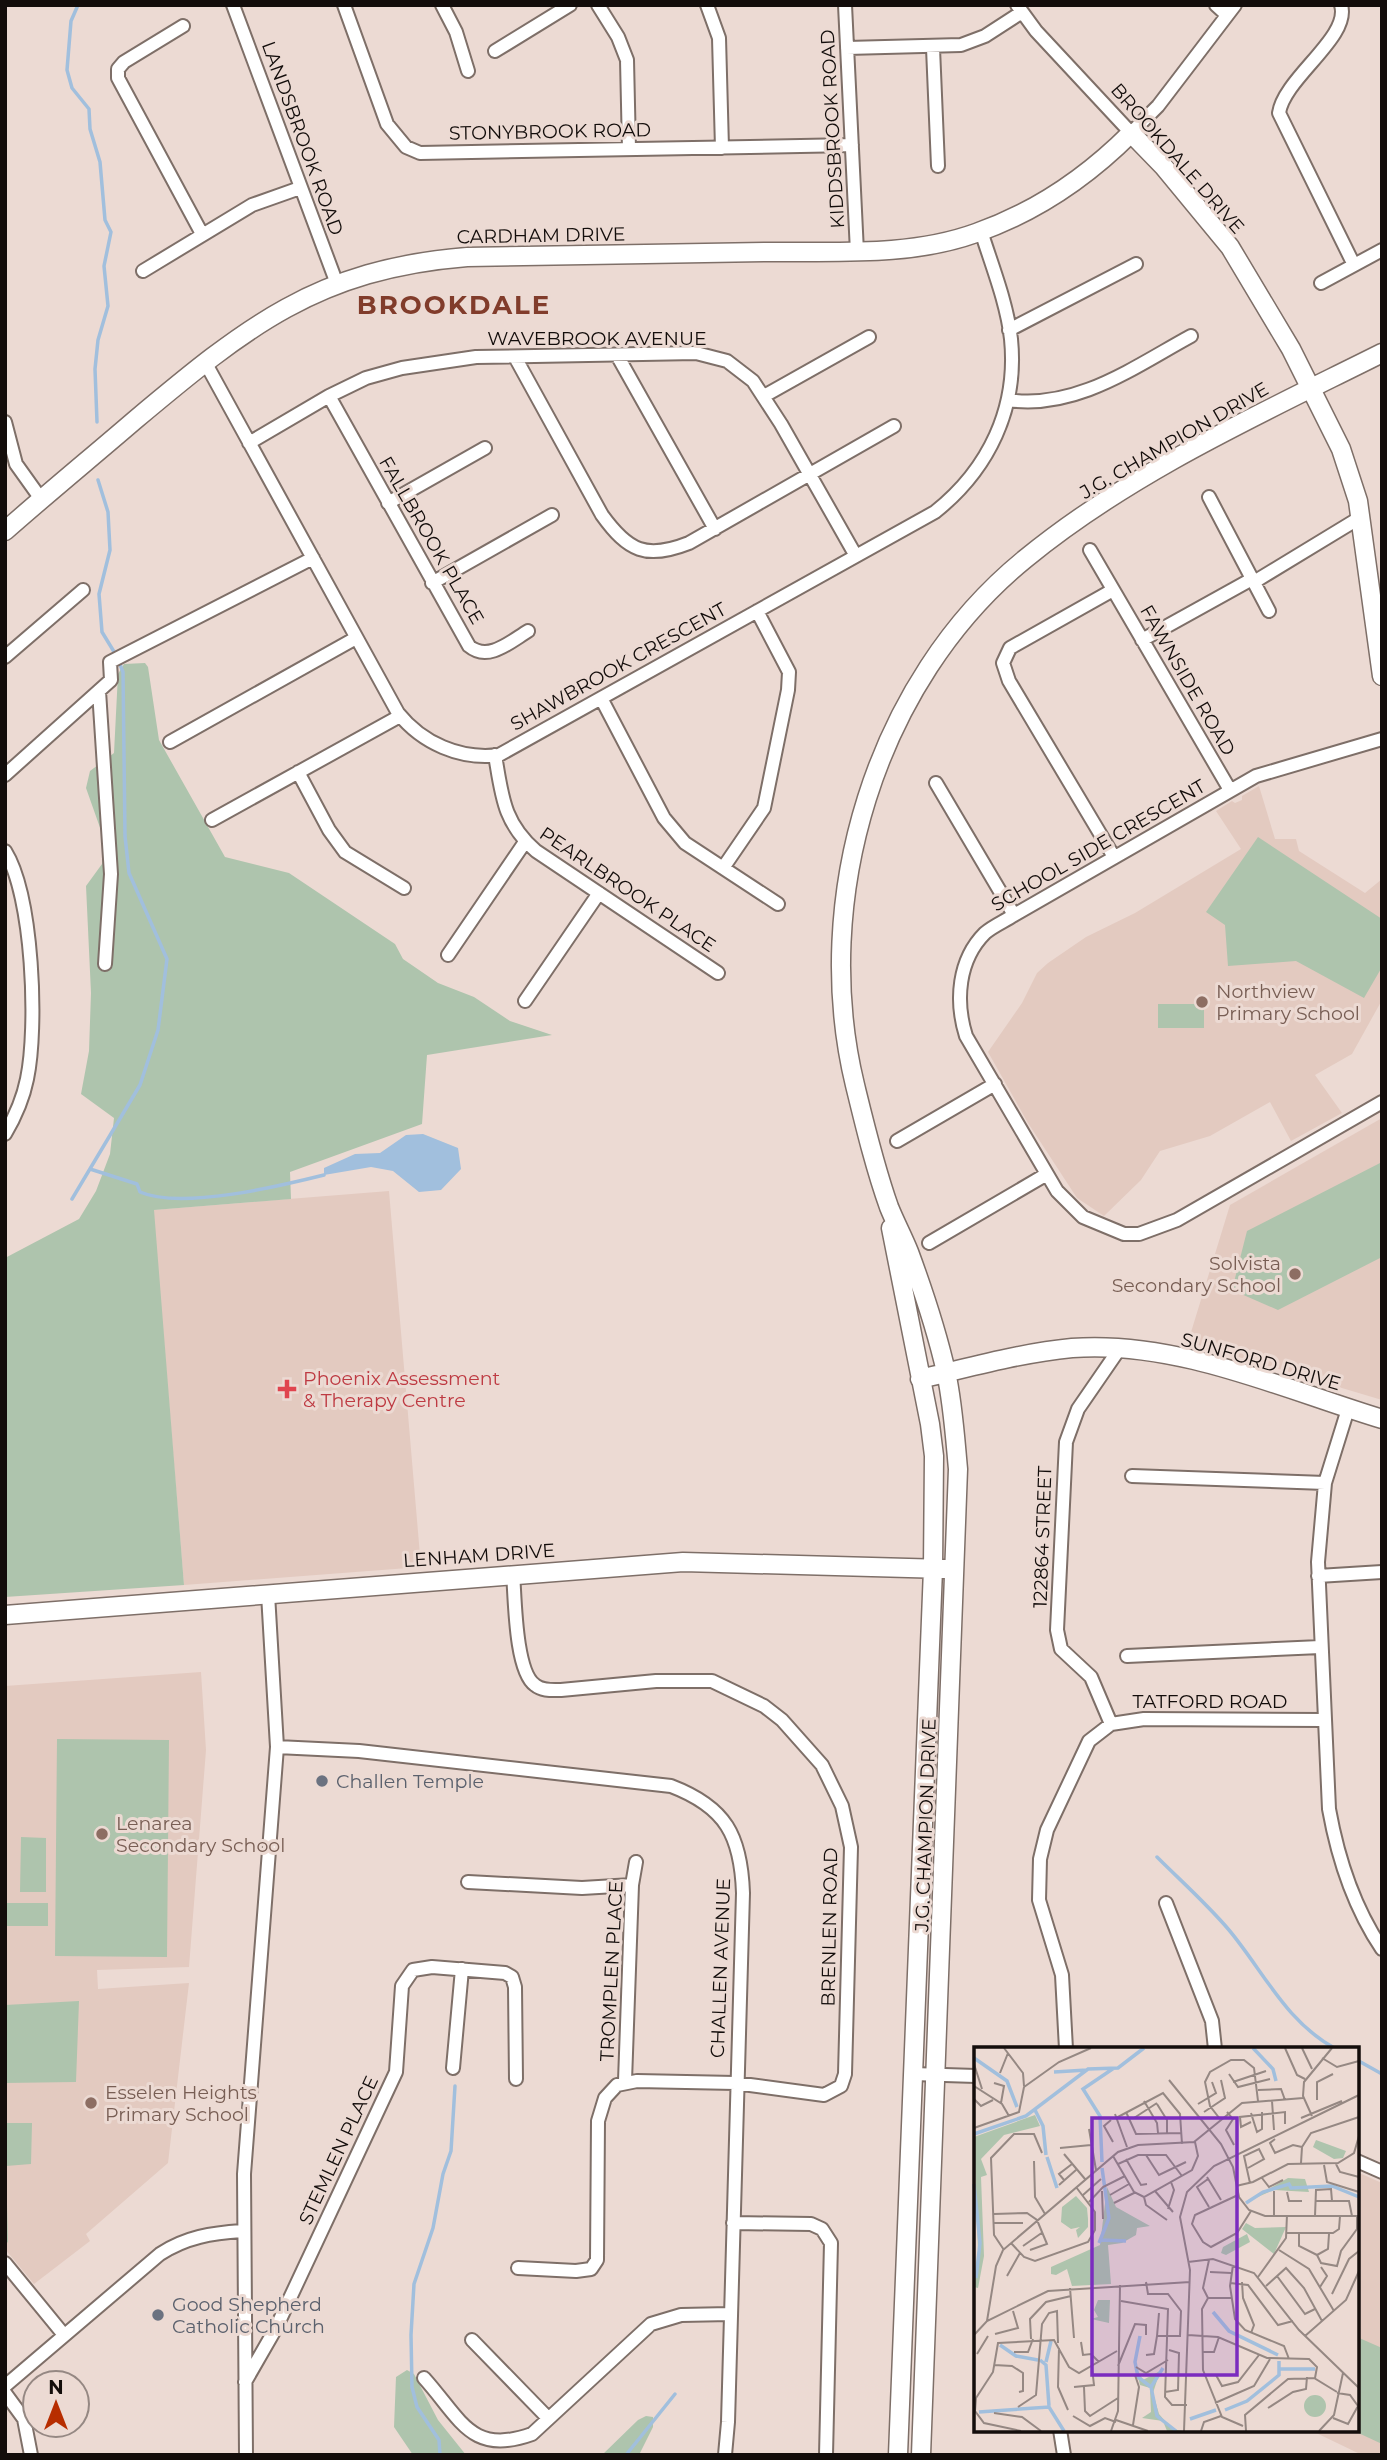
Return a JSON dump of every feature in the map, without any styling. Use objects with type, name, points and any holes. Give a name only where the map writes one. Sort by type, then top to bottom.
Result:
[{"type":"main road","name":"CARDHAM DRIVE","points":[[5,531],[205,362],[257,323],[337,284],[413,263],[467,257],[857,252],[901,249],[981,231],[1036,206],[1098,166],[1131,133]]},
{"type":"main road","name":"BROOKDALE DRIVE","points":[[1131,133],[1172,177],[1230,247],[1310,388],[1344,458],[1361,517],[1382,676]]},
{"type":"main road","name":"J.G. CHAMPION DRIVE","points":[[921,2455],[958,1469],[946,1373],[909,1252],[889,1207],[855,1083],[842,995],[841,947],[846,889],[855,838],[872,784],[906,708],[955,631],[1024,559],[1093,509],[1163,466],[1382,353]]},
{"type":"main road","name":"J.G. CHAMPION DRIVE","points":[[889,1207],[893,1244],[934,1456],[933,1569],[898,2455]]},
{"type":"main road","name":"SUNFORD DRIVE","points":[[920,1379],[1032,1353],[1073,1348],[1120,1348],[1200,1362],[1382,1419]]},
{"type":"main road","name":"LENHAM DRIVE","points":[[5,1615],[513,1573],[683,1562],[956,1569]]},
{"type":"street","name":"LANDSBROOK ROAD","points":[[233,5],[337,284]]},
{"type":"street","name":"STONYBROOK ROAD","points":[[344,5],[387,124],[407,147],[420,153],[852,145]]},
{"type":"street","points":[[442,5],[456,32],[467,71]]},
{"type":"street","points":[[495,51],[570,5]]},
{"type":"street","points":[[598,5],[618,37],[626,60],[629,149]]},
{"type":"street","points":[[707,5],[719,38],[722,148]]},
{"type":"street","name":"KIDDSBROOK ROAD","points":[[845,5],[857,252]]},
{"type":"street","points":[[1131,133],[1158,106],[1231,10],[1216,5]]},
{"type":"street","points":[[1342,5],[1341,25],[1287,93],[1279,113],[1354,265]]},
{"type":"street","points":[[848,48],[933,48],[961,45],[985,36],[1019,9]]},
{"type":"street","name":"BROOKDALE DRIVE","points":[[1019,9],[1131,133]]},
{"type":"street","points":[[183,26],[124,62],[118,69],[118,78],[202,234]]},
{"type":"street","points":[[933,48],[938,166]]},
{"type":"street","points":[[143,271],[251,205],[300,187]]},
{"type":"street","name":"SHAWBROOK CRESCENT","points":[[495,755],[935,512],[953,498],[984,461],[997,436],[1008,400],[1012,370],[1009,330],[981,231]]},
{"type":"street","points":[[1321,283],[1382,250]]},
{"type":"street","points":[[1009,330],[1136,264]]},
{"type":"street","points":[[1008,400],[1038,402],[1084,394],[1191,336]]},
{"type":"street","points":[[764,396],[869,337]]},
{"type":"street","name":"WAVEBROOK AVENUE","points":[[249,443],[329,396],[366,378],[402,368],[475,357],[696,353],[712,356],[741,370],[764,396],[856,556]]},
{"type":"street","points":[[617,355],[715,529]]},
{"type":"street","points":[[515,357],[602,515],[620,538],[631,547],[658,551],[689,543],[894,426]]},
{"type":"street","points":[[205,362],[400,716],[408,726],[435,744],[481,757],[495,755]]},
{"type":"street","name":"FALLBROOK PLACE","points":[[329,396],[432,583],[470,646],[477,652],[490,652],[528,631]]},
{"type":"street","points":[[5,422],[16,464],[41,499]]},
{"type":"street","points":[[388,503],[485,448]]},
{"type":"street","points":[[1209,497],[1269,611]]},
{"type":"street","points":[[432,583],[552,515]]},
{"type":"street","points":[[1142,640],[1253,581],[1361,517]]},
{"type":"street","name":"FAWNSIDE ROAD","points":[[1090,550],[1230,790]]},
{"type":"street","points":[[5,775],[111,680],[110,662],[313,558]]},
{"type":"street","points":[[5,657],[83,590]]},
{"type":"street","points":[[1113,590],[1010,648],[1003,663],[1009,681],[1114,857]]},
{"type":"street","points":[[723,868],[764,808],[788,690],[789,672],[757,611]]},
{"type":"street","points":[[170,742],[356,638]]},
{"type":"street","points":[[99,691],[111,874],[105,964]]},
{"type":"street","points":[[601,698],[664,818],[685,843],[778,904]]},
{"type":"street","points":[[212,820],[400,716]]},
{"type":"street","name":"SCHOOL SIDE CRESCENT","points":[[1382,739],[1256,775],[1014,915],[986,932],[971,954],[958,991],[959,1016],[966,1036],[1047,1174],[1070,1207],[1083,1217],[1124,1234],[1139,1234],[1177,1220],[1382,1101]]},
{"type":"street","name":"PEARLBROOK PLACE","points":[[495,755],[509,820],[525,842],[718,973]]},
{"type":"street","points":[[298,772],[329,830],[345,852],[404,888]]},
{"type":"street","points":[[936,783],[1014,915]]},
{"type":"street","points":[[448,955],[525,842]]},
{"type":"street","points":[[5,851],[18,875],[29,930],[31,1051],[22,1100],[5,1135]]},
{"type":"street","points":[[526,1001],[599,893]]},
{"type":"street","points":[[897,1141],[995,1084]]},
{"type":"street","points":[[929,1244],[1047,1174]]},
{"type":"street","name":"122864 STREET","points":[[1111,1724],[1091,1677],[1061,1649],[1057,1630],[1066,1442],[1078,1409],[1120,1348]]},
{"type":"street","points":[[1348,1409],[1325,1483],[1318,1576],[1329,1809],[1336,1849],[1367,1926],[1382,1949]]},
{"type":"street","points":[[1132,1476],[1325,1483]]},
{"type":"street","points":[[1318,1576],[1382,1572]]},
{"type":"street","name":"BRENLEN ROAD","points":[[513,1573],[522,1662],[531,1683],[537,1687],[561,1690],[656,1681],[712,1681],[764,1706],[782,1720],[831,1779],[842,1806],[851,1847],[844,2080],[835,2091],[824,2095],[735,2083]]},
{"type":"street","points":[[246,2455],[242,2231],[251,2056],[277,1747],[268,1594]]},
{"type":"street","points":[[1127,1656],[1320,1647]]},
{"type":"street","name":"TATFORD ROAD","points":[[1066,2047],[1062,1975],[1039,1900],[1040,1859],[1046,1830],[1079,1756],[1099,1731],[1111,1724],[1144,1719],[1324,1720]]},
{"type":"street","name":"CHALLEN AVENUE","points":[[277,1747],[370,1752],[671,1786],[707,1802],[731,1830],[742,1866],[725,2455]]},
{"type":"street","name":"TROMPLEN PLACE","points":[[625,2081],[632,1885],[636,1862]]},
{"type":"street","points":[[468,1882],[582,1888],[632,1885]]},
{"type":"street","points":[[1166,1903],[1212,2021],[1215,2047]]},
{"type":"street","name":"STEMLEN PLACE","points":[[245,2382],[276,2328],[396,2071],[402,1986],[406,1976],[420,1967],[505,1973],[513,1979],[516,2079]]},
{"type":"street","points":[[453,2068],[462,1969]]},
{"type":"street","points":[[914,2074],[974,2076]]},
{"type":"street","name":"TROMPLEN PLACE","points":[[518,2267],[576,2271],[591,2269],[597,2260],[598,2121],[605,2098],[625,2081],[735,2083]]},
{"type":"street","points":[[1359,2162],[1382,2172]]},
{"type":"street","points":[[733,2224],[811,2224],[822,2229],[831,2243],[826,2455]]},
{"type":"street","points":[[5,2386],[160,2254],[179,2242],[216,2233],[242,2231]]},
{"type":"street","points":[[5,2263],[64,2335]]},
{"type":"street","points":[[424,2378],[476,2436],[485,2441],[513,2441],[532,2434],[651,2324],[681,2315],[730,2314]]},
{"type":"street","points":[[472,2340],[548,2418]]},
{"type":"street","points":[[5,2393],[24,2420],[31,2455]]},
{"type":"street","points":[[1060,2432],[1064,2455]]},
{"type":"shaded area","name":"Northview Primary School","points":[[1259,786],[1275,839],[1296,839],[1299,851],[1365,893],[1382,879],[1382,1000],[1352,1054],[1315,1075],[1342,1113],[1291,1141],[1270,1102],[1210,1136],[1160,1151],[1141,1180],[1104,1216],[1077,1198],[1028,1123],[988,1052],[1022,1003],[1037,973],[1048,963],[1086,937],[1135,913],[1241,849],[1216,811],[1232,801],[1235,803],[1242,800],[1242,796]]},
{"type":"shaded area","name":"Solvista Secondary School","points":[[1382,1118],[1382,1400],[1188,1342],[1230,1205]]},
{"type":"shaded area","name":"Phoenix Assessment & Therapy Centre","points":[[389,1191],[421,1567],[184,1585],[153,1210]]},
{"type":"shaded area","points":[[201,1672],[206,1750],[189,1967],[97,1970],[98,1989],[189,1983],[168,2163],[86,2234],[90,2241],[34,2284],[5,2249],[5,1686]]},
{"type":"shaded area","points":[[1359,2173],[1382,2183],[1382,2455],[1362,2455],[1314,2432],[1359,2432]]},
{"type":"green space","points":[[145,663],[148,667],[159,740],[225,857],[289,873],[395,944],[403,959],[438,983],[474,997],[510,1021],[552,1035],[427,1055],[422,1124],[290,1172],[291,1199],[154,1210],[184,1585],[5,1597],[5,1258],[79,1219],[96,1191],[110,1154],[114,1118],[81,1094],[89,1051],[91,993],[86,886],[102,864],[104,839],[86,788],[90,771],[114,753],[118,674],[124,664]]},
{"type":"green space","points":[[1258,837],[1382,919],[1382,967],[1364,998],[1296,961],[1228,966],[1225,925],[1206,912]]},
{"type":"green space","points":[[1158,1004],[1204,1004],[1204,1028],[1158,1028]]},
{"type":"green space","points":[[1382,1162],[1382,1257],[1278,1310],[1232,1290],[1247,1231]]},
{"type":"green space","points":[[57,1739],[169,1740],[167,1957],[55,1956]]},
{"type":"green space","points":[[21,1837],[46,1838],[46,1892],[20,1892]]},
{"type":"green space","points":[[5,1903],[48,1903],[48,1926],[5,1926]]},
{"type":"green space","points":[[79,2001],[76,2082],[5,2083],[5,2005]]},
{"type":"green space","points":[[5,2123],[32,2123],[31,2164],[6,2166],[8,2243],[5,2239]]},
{"type":"green space","points":[[1359,2338],[1382,2348],[1382,2444],[1356,2432],[1359,2432]]},
{"type":"green space","points":[[407,2370],[414,2374],[438,2420],[466,2455],[413,2455],[394,2427],[396,2377]]},
{"type":"green space","points":[[646,2416],[653,2417],[653,2427],[639,2455],[602,2455],[638,2420]]},
{"type":"water","points":[[423,1134],[458,1148],[461,1169],[441,1190],[419,1192],[393,1171],[371,1167],[324,1175],[324,1168],[355,1154],[380,1153],[406,1135]]},
{"type":"waterway","points":[[78,5],[71,21],[67,70],[72,88],[89,109],[90,129],[100,162],[105,220],[111,232],[104,266],[108,306],[98,340],[95,369],[97,422]]},
{"type":"waterway","points":[[98,480],[108,512],[110,550],[99,594],[102,632],[116,655]]},
{"type":"waterway","points":[[72,1199],[140,1085],[158,1030],[167,959],[129,873],[125,836],[123,672],[119,662]]},
{"type":"waterway","points":[[90,1169],[137,1184],[140,1192],[158,1197],[180,1198],[231,1194],[324,1175]]},
{"type":"waterway","points":[[1157,1857],[1229,1930],[1289,2011],[1318,2038],[1333,2047]]},
{"type":"waterway","points":[[1359,2061],[1382,2074]]},
{"type":"waterway","points":[[440,2455],[439,2440],[417,2407],[412,2387],[411,2335],[414,2284],[433,2228],[443,2174],[451,2151],[455,2086]]},
{"type":"waterway","points":[[626,2455],[675,2394]]},
{"type":"place","name":"Northview Primary School","points":[[1202,1002]]},
{"type":"place","name":"Solvista Secondary School","points":[[1295,1274]]},
{"type":"place","name":"Phoenix Assessment & Therapy Centre","points":[[287,1389]]},
{"type":"place","name":"Challen Temple","points":[[322,1781]]},
{"type":"place","name":"Lenarea Secondary School","points":[[102,1834]]},
{"type":"place","name":"Esselen Heights Primary School","points":[[91,2103]]},
{"type":"place","name":"Good Shepherd Catholic Church","points":[[158,2315]]},
{"type":"district","name":"BROOKDALE","points":[[454,305]]}]
